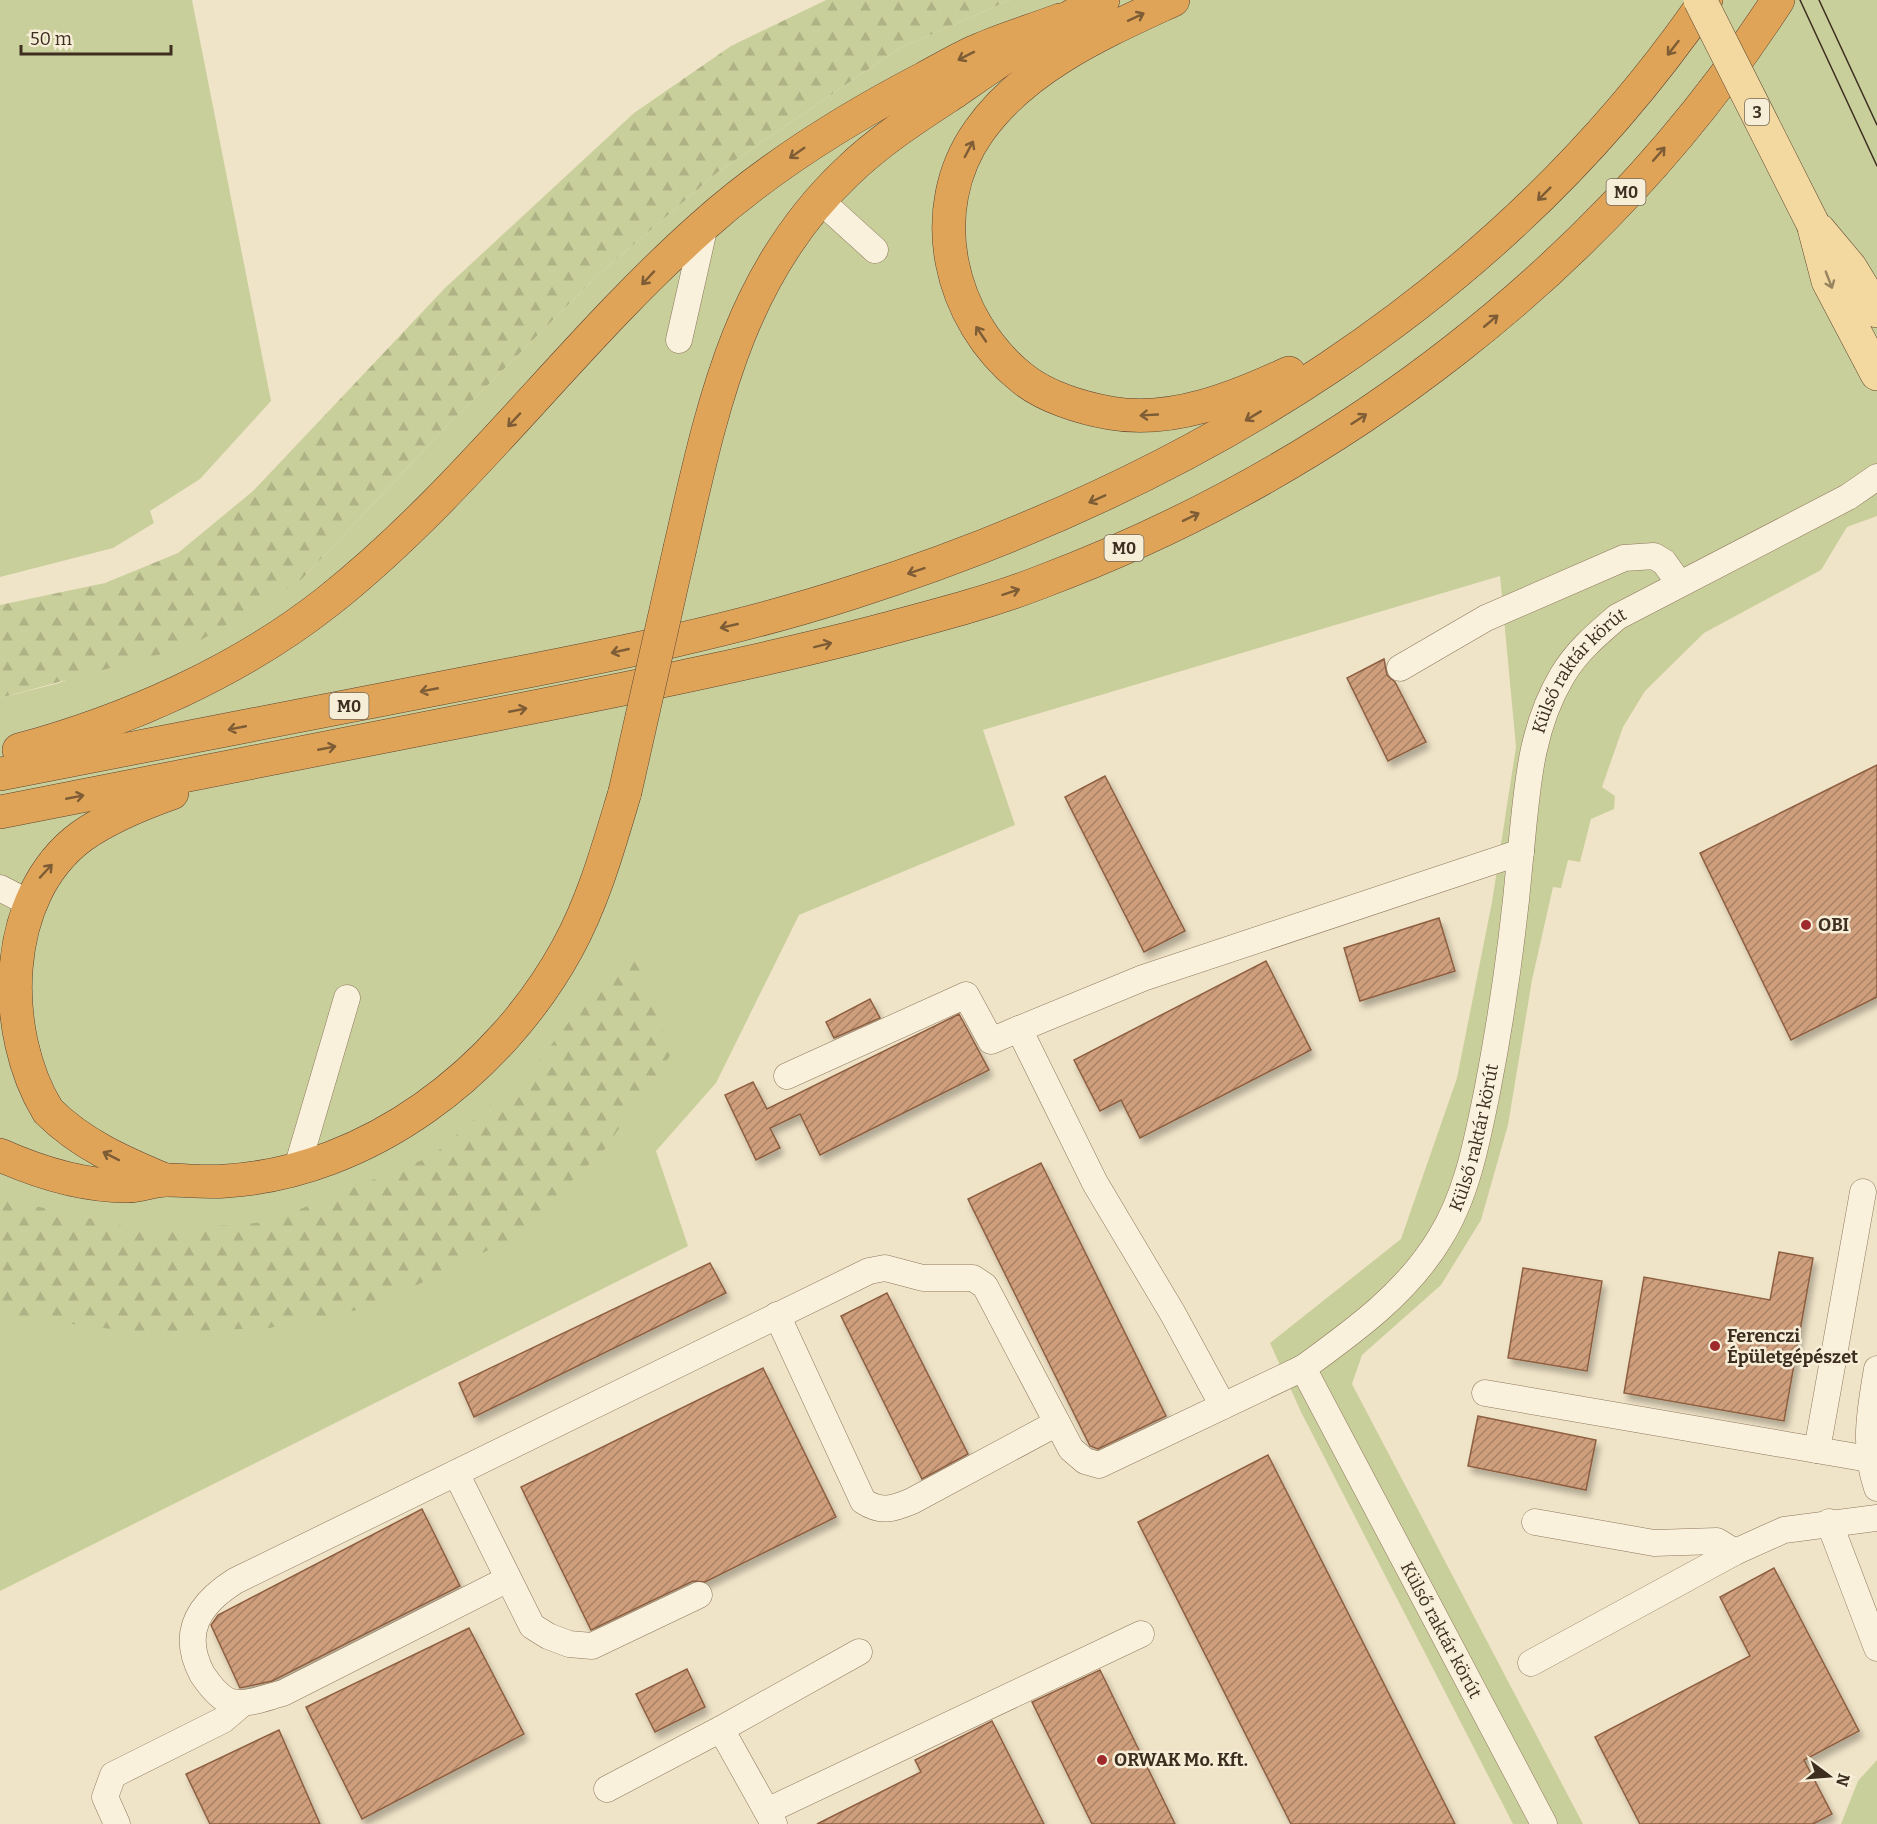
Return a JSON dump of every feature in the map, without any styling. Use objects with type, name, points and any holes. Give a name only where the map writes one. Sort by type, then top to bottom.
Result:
[{"type":"highway","points":[[0,755],[80,734],[127,716],[199,681],[273,640],[326,603],[446,493],[657,269],[705,225],[769,172],[876,103],[980,49],[1060,20],[1103,0]]},
{"type":"highway","points":[[948,96],[1035,56],[1093,37],[1173,0]]},
{"type":"highway","name":"M0","points":[[0,774],[578,661],[743,623],[848,594],[989,544],[1095,500],[1199,449],[1302,386],[1406,314],[1486,248],[1581,158],[1676,44],[1706,0]]},
{"type":"highway","name":"M0","points":[[0,812],[767,660],[945,613],[1039,583],[1192,517],[1269,477],[1372,410],[1446,358],[1515,301],[1575,247],[1663,150],[1715,88],[1778,0]]},
{"type":"highway","points":[[0,1155],[62,1176],[101,1184],[128,1186],[165,1180],[226,1181],[297,1168],[341,1153],[425,1108],[485,1059],[516,1024],[555,969],[588,907],[625,792],[712,409],[730,355],[770,271],[794,234],[845,173],[882,141],[1060,20]]},
{"type":"highway","points":[[1093,37],[1046,68],[995,111],[978,132],[956,177],[948,234],[952,266],[970,318],[1005,363],[1024,380],[1081,405],[1111,413],[1134,415],[1175,412],[1246,393],[1406,314]]},
{"type":"highway","points":[[165,1180],[89,1145],[48,1112],[31,1091],[17,1066],[7,1034],[1,1002],[2,965],[10,934],[12,894],[42,873],[81,837],[121,814],[158,798],[269,759]]},
{"type":"main road","name":"3","points":[[1700,0],[1814,224],[1850,267],[1877,311]]},
{"type":"main road","name":"3","points":[[1814,224],[1828,281],[1875,374]]},
{"type":"street","points":[[821,201],[875,250]]},
{"type":"street","points":[[679,340],[705,225]]},
{"type":"street","name":"Külső raktár körút","points":[[1544,1824],[1303,1368],[1366,1322],[1415,1272],[1441,1238],[1458,1202],[1477,1139],[1495,1053],[1512,946],[1533,744],[1562,675],[1585,645],[1617,617],[1678,583],[1848,497],[1877,477]]},
{"type":"street","name":"Külső raktár körút","points":[[1848,497],[1877,488]]},
{"type":"street","points":[[1400,668],[1486,618],[1624,558],[1654,556],[1664,562],[1678,583]]},
{"type":"street","points":[[787,1076],[966,995],[991,1041],[1143,978],[1521,852]]},
{"type":"street","points":[[297,1168],[347,998]]},
{"type":"street","points":[[1019,1029],[1095,1183],[1173,1314],[1223,1406]]},
{"type":"street","points":[[1817,1450],[1863,1192]]},
{"type":"street","points":[[508,1578],[283,1694],[243,1703],[228,1701],[214,1690],[194,1658],[193,1637],[196,1619],[213,1595],[235,1581],[777,1315],[877,1269],[885,1268],[923,1278],[973,1278],[985,1286],[1071,1449],[1085,1461],[1099,1465],[1303,1368]]},
{"type":"street","points":[[777,1315],[863,1501],[876,1509],[894,1509],[912,1501],[1058,1423]]},
{"type":"street","points":[[1877,1369],[1868,1427],[1869,1459],[1877,1488]]},
{"type":"street","points":[[1485,1393],[1869,1459]]},
{"type":"street","points":[[456,1473],[532,1626],[548,1636],[569,1644],[592,1646],[699,1595]]},
{"type":"street","points":[[1531,1663],[1735,1552],[1784,1530],[1829,1522],[1877,1518]]},
{"type":"street","points":[[1535,1522],[1654,1543],[1717,1541],[1735,1552]]},
{"type":"street","points":[[1829,1522],[1877,1648]]},
{"type":"street","points":[[721,1729],[770,1817],[1141,1634]]},
{"type":"street","points":[[607,1790],[859,1652]]},
{"type":"street","points":[[117,1824],[105,1797],[113,1775],[223,1720],[243,1703]]},
{"type":"green space","points":[[0,0],[192,0],[271,401],[200,479],[150,511],[154,523],[113,548],[0,577]]},
{"type":"green space","points":[[826,0],[1010,0],[898,49],[718,172],[597,276],[447,426],[301,580],[191,646],[0,698],[0,605],[105,583],[178,553],[253,491],[445,288],[634,113],[731,46]]},
{"type":"green space","points":[[1010,0],[1877,0],[1877,516],[1847,527],[1821,570],[1704,633],[1645,691],[1623,727],[1602,787],[1615,796],[1614,809],[1591,819],[1580,862],[1568,860],[1561,888],[1553,887],[1532,980],[1508,1125],[1481,1220],[1441,1285],[1362,1355],[1352,1384],[1583,1824],[1513,1824],[1301,1412],[1270,1343],[1401,1239],[1457,1078],[1492,902],[1516,747],[1500,576],[983,730],[1015,825],[799,915],[716,1083],[656,1151],[688,1246],[0,1591],[0,698],[59,683],[301,580],[447,426],[597,276],[718,172],[898,49]]},
{"type":"green space","points":[[634,954],[672,1053],[604,1150],[511,1239],[372,1307],[269,1328],[144,1333],[0,1315],[0,1198],[145,1231],[268,1222],[432,1156],[536,1065],[615,961]]},
{"type":"green space","points":[[1877,1760],[1877,1824],[1841,1824],[1858,1781]]},
{"type":"building","points":[[1384,659],[1387,675],[1395,682],[1426,742],[1388,761],[1347,678]]},
{"type":"building","name":"OBI","points":[[1877,765],[1877,997],[1791,1040],[1700,853]]},
{"type":"building","points":[[1105,776],[1185,931],[1144,952],[1065,797]]},
{"type":"building","points":[[1439,918],[1455,971],[1360,1001],[1344,948]]},
{"type":"building","points":[[1266,961],[1311,1050],[1140,1138],[1121,1100],[1100,1111],[1074,1060]]},
{"type":"building","points":[[870,999],[880,1018],[834,1038],[826,1022]]},
{"type":"building","points":[[959,1014],[989,1070],[820,1155],[800,1114],[770,1128],[780,1148],[756,1160],[725,1095],[753,1082],[767,1109]]},
{"type":"building","points":[[1041,1163],[1166,1416],[1098,1449],[1090,1446],[968,1199]]},
{"type":"building","name":"Ferenczi Épületgépészet","points":[[1779,1252],[1813,1258],[1784,1421],[1624,1393],[1644,1277],[1770,1300]]},
{"type":"building","points":[[710,1263],[726,1293],[474,1417],[459,1383]]},
{"type":"building","points":[[1523,1268],[1602,1281],[1587,1371],[1508,1358]]},
{"type":"building","points":[[887,1293],[968,1454],[922,1479],[841,1316]]},
{"type":"building","points":[[763,1368],[836,1517],[705,1582],[693,1581],[591,1630],[521,1487]]},
{"type":"building","points":[[1478,1416],[1596,1440],[1586,1490],[1468,1466]]},
{"type":"building","points":[[1268,1455],[1455,1824],[1291,1824],[1138,1522]]},
{"type":"building","points":[[422,1509],[460,1586],[272,1681],[240,1688],[211,1625],[218,1615]]},
{"type":"building","points":[[1774,1568],[1859,1731],[1804,1760],[1832,1814],[1813,1824],[1640,1824],[1595,1737],[1750,1656],[1720,1597]]},
{"type":"building","points":[[469,1628],[524,1734],[362,1819],[306,1707]]},
{"type":"building","points":[[687,1669],[705,1707],[655,1732],[636,1694]]},
{"type":"building","name":"ORWAK Mo. Kft.","points":[[1100,1670],[1175,1824],[1092,1824],[1032,1702]]},
{"type":"building","points":[[992,1721],[1044,1824],[817,1824],[921,1772],[915,1760]]},
{"type":"building","points":[[279,1730],[320,1824],[210,1824],[186,1774]]},
{"type":"tram line","points":[[1800,0],[1877,166]]},
{"type":"tram line","points":[[1819,0],[1877,125]]},
{"type":"place","name":"OBI","points":[[1806,925]]},
{"type":"place","name":"Ferenczi Épületgépészet","points":[[1715,1346]]},
{"type":"place","name":"ORWAK Mo. Kft.","points":[[1102,1760]]}]
